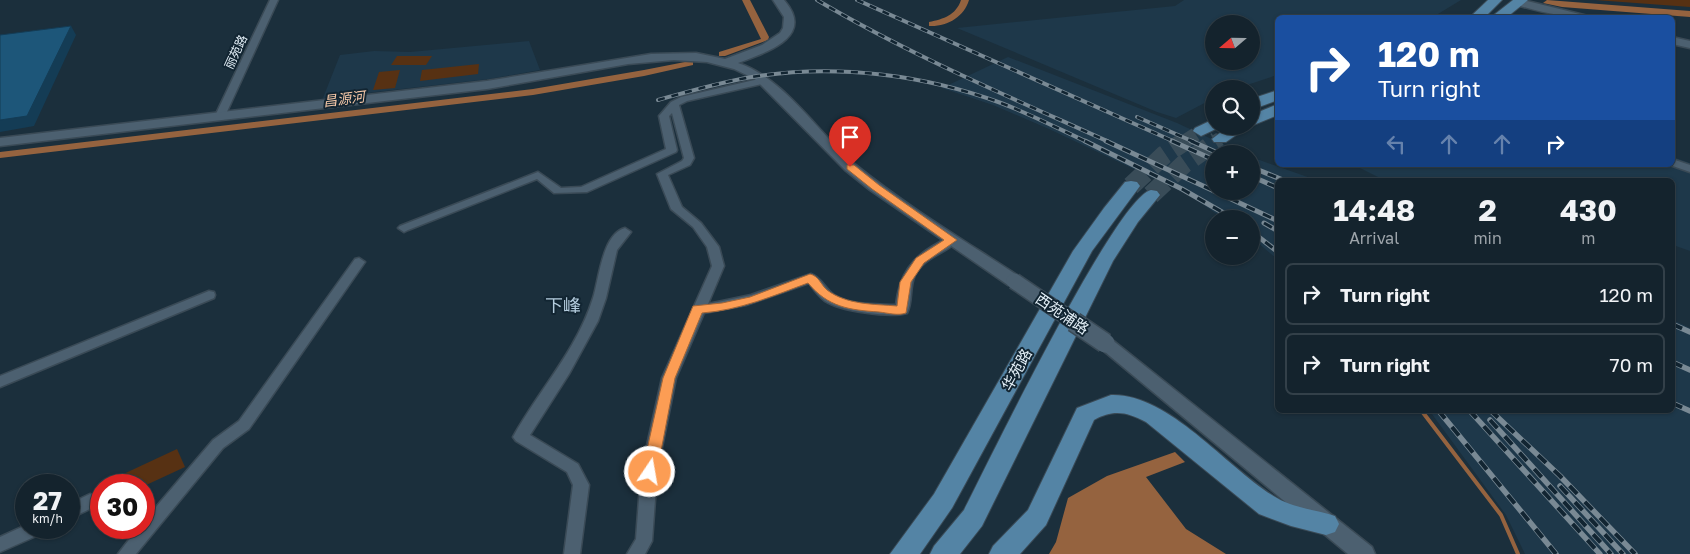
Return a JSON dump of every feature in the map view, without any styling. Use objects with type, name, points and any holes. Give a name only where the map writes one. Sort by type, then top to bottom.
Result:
[{"type":"main road","points":[[1478,15],[1496,0]]},
{"type":"main road","points":[[1501,15],[1521,3]]},
{"type":"main road","points":[[1260,101],[1275,95]]},
{"type":"main road","points":[[1260,117],[1275,110]]},
{"type":"main road","name":"华苑路","points":[[904,554],[943,501],[1083,251],[1110,212],[1141,191],[1131,218],[1103,261],[973,518],[944,554]]},
{"type":"main road","points":[[1003,554],[1037,517],[1085,414],[1101,404],[1118,403],[1136,406],[1154,416],[1268,506],[1291,515],[1326,524]]},
{"type":"street","name":"丽苑路","points":[[220,116],[274,0]]},
{"type":"street","points":[[728,62],[771,44],[788,30],[791,22],[789,14],[778,0]]},
{"type":"street","points":[[1521,3],[1548,11],[1573,15]]},
{"type":"street","points":[[1675,41],[1690,45]]},
{"type":"street","points":[[0,142],[488,85],[658,56],[689,56],[728,62],[761,79]]},
{"type":"street","points":[[404,228],[538,175],[558,191],[583,190],[672,150],[664,116],[674,104],[699,95],[761,79]]},
{"type":"street","name":"西苑浦路","points":[[761,79],[850,167],[875,187],[1105,343],[1364,554]]},
{"type":"street","points":[[635,554],[644,541],[650,472],[669,378],[718,266],[713,247],[697,225],[677,209],[662,174],[686,163],[690,158],[674,104]]},
{"type":"street","points":[[1675,163],[1690,169]]},
{"type":"street","points":[[572,554],[581,485],[573,468],[521,437],[564,370],[590,321],[600,298],[611,248],[625,232]]},
{"type":"street","points":[[698,309],[722,307],[753,300],[810,278],[822,292],[837,301],[854,306],[902,310],[906,282],[920,261],[932,250],[952,240]]},
{"type":"street","points":[[126,554],[218,444],[244,425],[359,262]]},
{"type":"street","points":[[0,382],[208,296]]},
{"type":"street","points":[[80,506],[90,501]]},
{"type":"street","points":[[0,545],[15,538]]},
{"type":"shaded area","points":[[1184,0],[1461,0],[1436,15],[1275,15],[1275,76],[1260,81],[1205,80],[1205,103],[1176,118],[1157,112],[957,28],[1175,6]]},
{"type":"shaded area","points":[[1547,0],[1690,11],[1690,17],[1562,7],[1543,3]]},
{"type":"shaded area","points":[[1595,0],[1690,0],[1690,7]]},
{"type":"shaded area","points":[[529,41],[540,70],[489,79],[323,98],[340,55],[374,51],[410,52]]},
{"type":"shaded area","points":[[397,56],[432,56],[426,65],[391,65]]},
{"type":"shaded area","points":[[1008,57],[1177,123],[1225,145],[1205,145],[1205,200],[1260,200],[1260,160],[1310,178],[1275,178],[1275,257],[1260,245],[1260,210],[1211,210],[1191,196],[1049,129],[993,105],[942,88]]},
{"type":"shaded area","points":[[479,64],[478,74],[420,81],[422,70]]},
{"type":"shaded area","points":[[400,70],[395,88],[373,90],[379,72]]},
{"type":"shaded area","points":[[1675,158],[1690,163],[1690,251],[1675,246],[1675,178],[1380,178],[1358,167],[1675,167]]},
{"type":"shaded area","points":[[1675,321],[1690,328],[1690,554],[1525,554],[1506,515],[1431,413],[1675,413]]},
{"type":"shaded area","points":[[177,449],[185,467],[155,481],[155,474],[123,474]]},
{"type":"shaded area","points":[[1175,452],[1185,462],[1146,477],[1186,529],[1226,554],[1049,554],[1056,542],[1068,498],[1107,476]]},
{"type":"building","points":[[71,26],[27,116],[0,120],[0,35]]},
{"type":"waterway","name":"昌源河","points":[[722,54],[764,40],[765,37],[746,0]]},
{"type":"waterway","points":[[932,24],[943,22],[953,17],[961,10],[965,0]]},
{"type":"waterway","name":"昌源河","points":[[0,155],[533,92],[690,63]]},
{"type":"waterway","points":[[1423,413],[1501,515],[1518,554]]},
{"type":"tunnel","points":[[1184,142],[1201,131]]},
{"type":"tunnel","points":[[1215,142],[1220,139]]},
{"type":"tunnel","points":[[1131,186],[1164,155],[1185,141]]},
{"type":"tunnel","points":[[1151,195],[1184,164],[1217,141]]},
{"type":"railway","points":[[817,0],[924,57],[1109,142]]},
{"type":"railway","points":[[857,0],[1175,142]]},
{"type":"railway","points":[[658,100],[720,83],[758,76],[819,71],[881,75],[912,79],[972,93],[1012,107],[1087,142]]},
{"type":"railway","points":[[1137,117],[1194,142]]},
{"type":"railway","points":[[1085,141],[1182,189],[1218,210]]},
{"type":"railway","points":[[1106,141],[1275,220]]},
{"type":"railway","points":[[1172,141],[1205,156]]},
{"type":"railway","points":[[1191,141],[1205,147]]},
{"type":"railway","points":[[1260,171],[1278,178]]},
{"type":"railway","points":[[1260,180],[1275,187]]},
{"type":"railway","points":[[1264,223],[1275,229]]},
{"type":"railway","points":[[1260,238],[1275,250]]},
{"type":"railway","points":[[1675,325],[1690,332]]},
{"type":"railway","points":[[1675,363],[1690,370]]},
{"type":"railway","points":[[1675,404],[1690,411]]},
{"type":"railway","points":[[1440,413],[1556,554]]},
{"type":"railway","points":[[1472,413],[1600,554]]},
{"type":"railway","points":[[1493,413],[1560,476],[1635,554]]},
{"type":"railway","points":[[1490,420],[1611,554]]},
{"type":"railway","points":[[1560,486],[1623,554]]},
{"type":"district","name":"下峰","points":[[563,306]]},
{"type":"route","points":[[650,472],[669,378],[698,309],[722,307],[753,300],[810,278],[816,282],[822,292],[837,301],[854,306],[902,310],[906,282],[920,261],[932,250],[952,240],[875,187],[850,167]]}]
